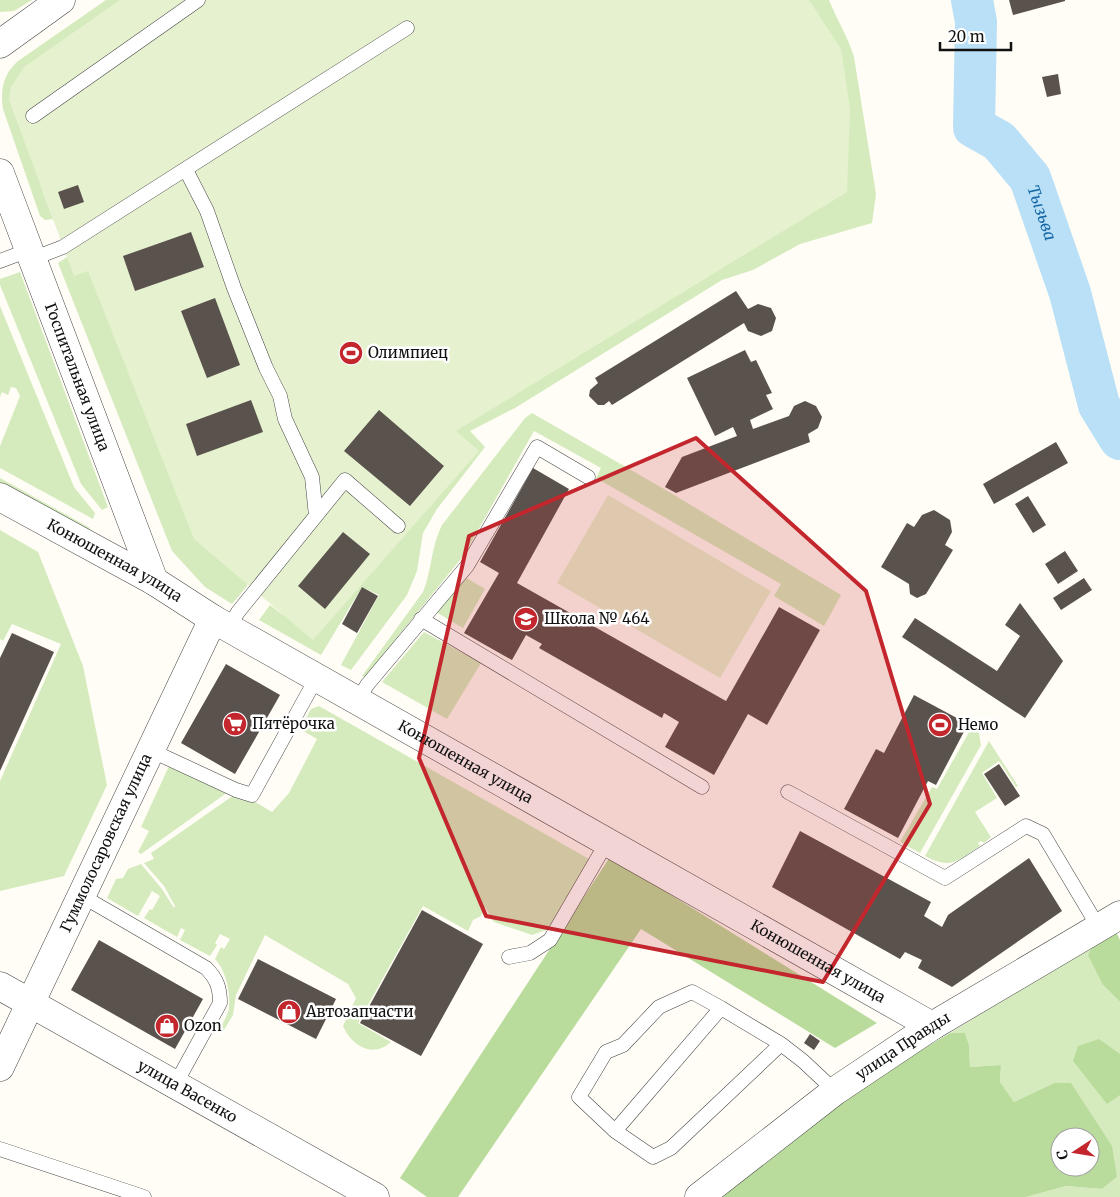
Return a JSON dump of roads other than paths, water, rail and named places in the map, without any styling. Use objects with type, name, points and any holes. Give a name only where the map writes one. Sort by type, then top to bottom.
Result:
[{"type":"street","points":[[0,44],[61,0]]},
{"type":"street","name":"Госпитальная улица","points":[[0,173],[154,581]]},
{"type":"street","name":"Конюшенная улица","points":[[0,497],[154,581],[221,623],[932,1026]]},
{"type":"street","name":"Гуммолосаровская улица","points":[[0,1067],[150,750],[221,623]]},
{"type":"street","name":"улица Правды","points":[[699,1197],[835,1091],[932,1026],[1109,921]]},
{"type":"street","name":"улица Васенко","points":[[0,986],[375,1197]]},
{"type":"lane","points":[[33,116],[198,0]]},
{"type":"lane","points":[[0,261],[63,246],[408,28]]},
{"type":"lane","points":[[186,170],[207,211],[234,288],[266,368],[280,396],[285,419],[300,456],[312,477],[316,516]]},
{"type":"lane","points":[[358,700],[367,685],[467,566],[537,447],[588,477]]},
{"type":"lane","points":[[221,623],[238,612],[345,480],[398,526]]},
{"type":"lane","points":[[421,619],[702,787]]},
{"type":"lane","points":[[150,750],[236,790],[252,795],[317,677]]},
{"type":"lane","points":[[788,792],[945,878],[1026,826],[1043,834],[1109,921]]},
{"type":"lane","points":[[509,957],[530,953],[550,940],[607,842]]},
{"type":"lane","points":[[82,896],[206,968],[217,981],[220,1003],[175,1084]]},
{"type":"lane","points":[[781,1044],[671,1148],[653,1157],[615,1131],[578,1097],[606,1052],[623,1045],[659,1007],[692,992],[781,1044],[804,1061],[835,1091]]},
{"type":"lane","points":[[615,1131],[721,1008]]},
{"type":"lane","points":[[0,1149],[144,1197]]},
{"type":"waterway","name":"Тызьва","points":[[972,0],[976,22],[974,127],[999,141],[1030,178],[1070,293],[1099,405],[1120,439]]},
{"type":"place","name":"Олимпиец","points":[[351,353]]},
{"type":"place","name":"Школа № 464","points":[[526,619]]},
{"type":"place","name":"Пятёрочка","points":[[235,724]]},
{"type":"place","name":"Немо","points":[[940,725]]},
{"type":"place","name":"Автозапчасти","points":[[289,1012]]},
{"type":"place","name":"Ozon","points":[[167,1026]]}]
